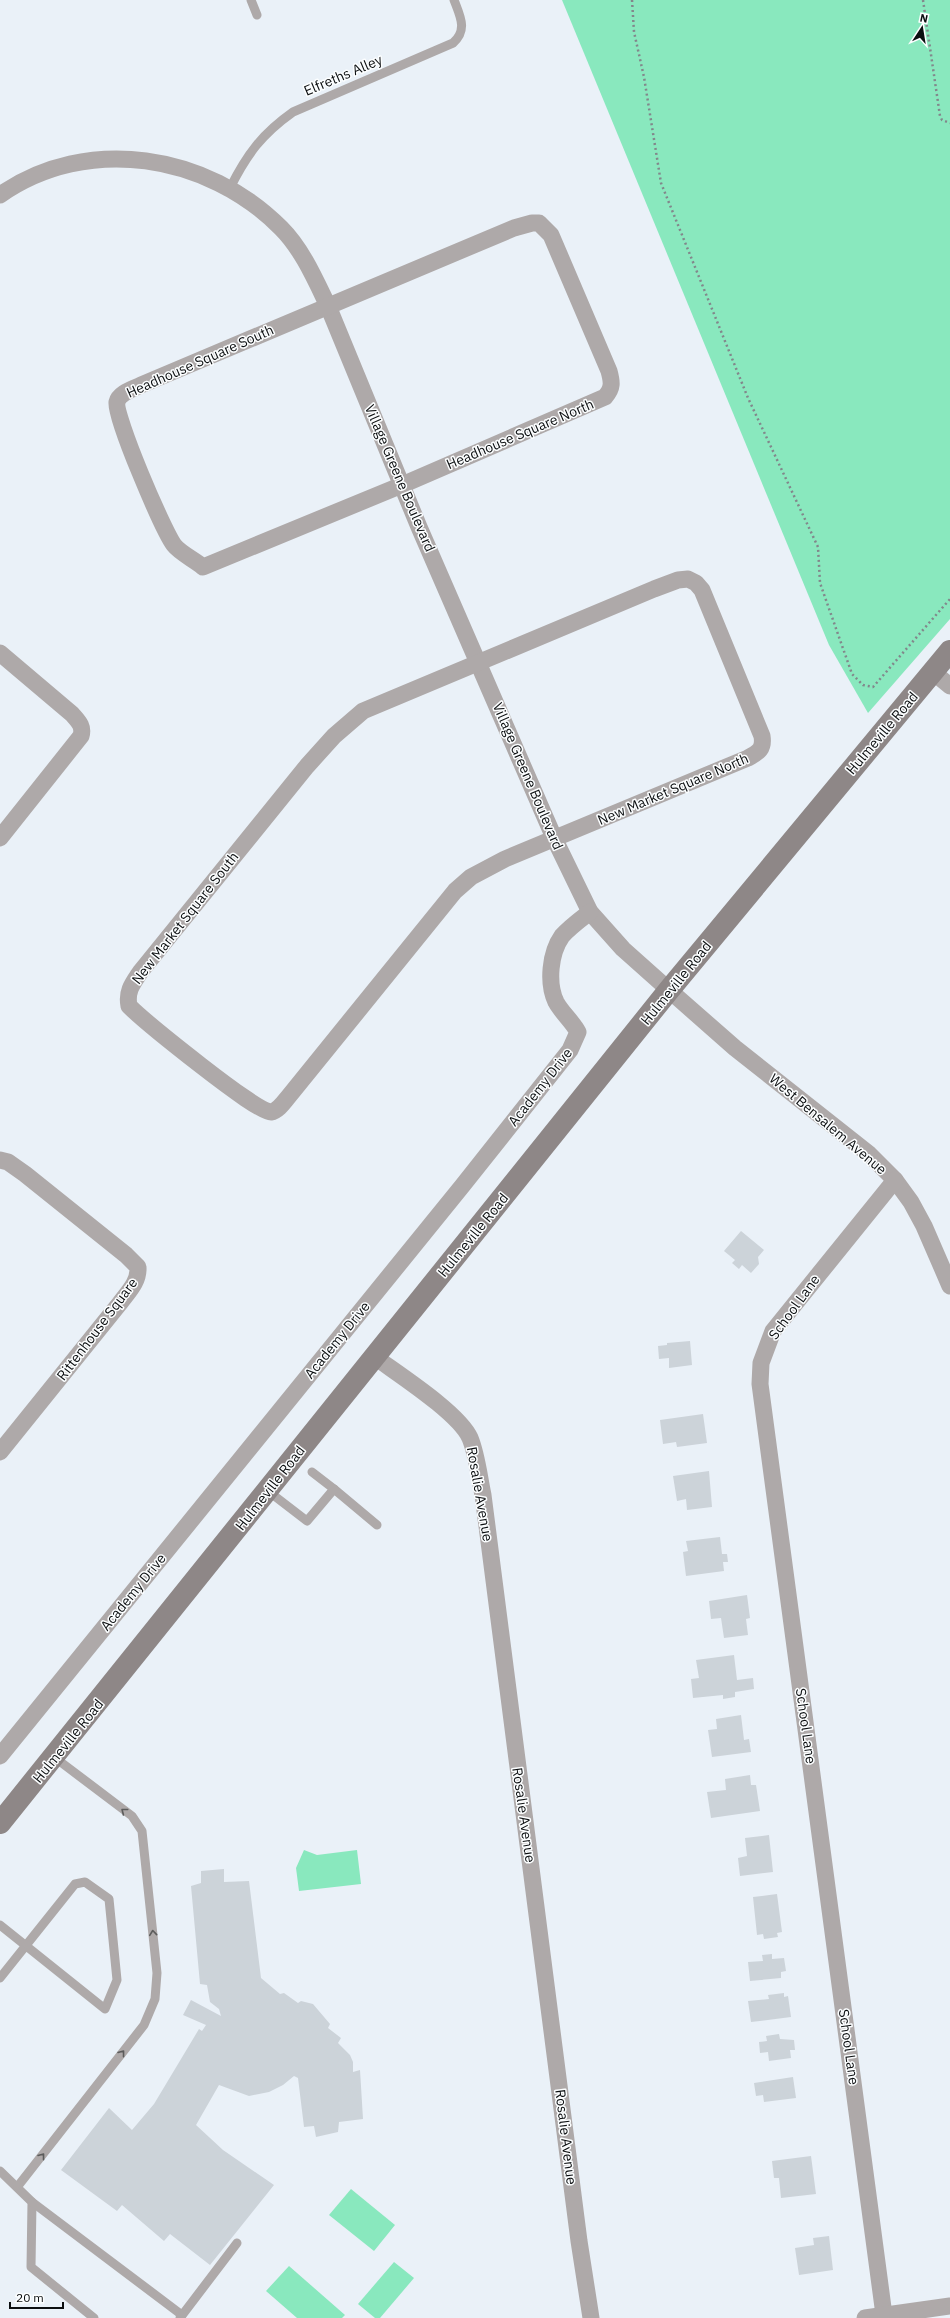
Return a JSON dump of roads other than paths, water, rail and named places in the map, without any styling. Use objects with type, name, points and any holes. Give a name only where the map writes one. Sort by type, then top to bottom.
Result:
[{"type":"main road","name":"Hulmeville Road","points":[[0,1823],[669,990],[950,650]]},
{"type":"street","name":"Village Greene Boulevard","points":[[0,195],[28,179],[58,167],[84,161],[117,158],[146,159],[173,165],[214,180],[230,188],[265,213],[282,229],[295,245],[314,276],[328,306],[402,484],[555,840],[590,912],[623,949],[669,990]]},
{"type":"street","name":"Headhouse Square North","points":[[328,306],[514,228],[539,223],[546,228],[551,235],[609,371],[612,381],[610,390],[605,397],[402,484]]},
{"type":"street","name":"Headhouse Square South","points":[[328,306],[124,394],[117,402],[117,410],[123,431],[174,546],[203,566],[402,484]]},
{"type":"street","name":"New Market Square North","points":[[479,663],[678,580],[688,579],[696,583],[702,590],[762,736],[763,744],[761,750],[748,758],[555,840]]},
{"type":"street","points":[[0,652],[72,714],[83,730],[81,736],[0,838]]},
{"type":"street","name":"New Market Square South","points":[[479,663],[363,711],[334,736],[306,766],[141,971],[128,993],[129,1006],[241,1096],[265,1112],[271,1112],[277,1109],[289,1096],[454,891],[487,868],[555,840]]},
{"type":"street","points":[[933,672],[950,686]]},
{"type":"street","name":"Academy Drive","points":[[0,1756],[463,1185],[570,1050],[578,1032],[556,1001],[552,989],[551,971],[555,949],[562,937],[590,912]]},
{"type":"street","name":"West Bensalem Avenue","points":[[669,990],[735,1048],[869,1154],[895,1180],[924,1226],[950,1286]]},
{"type":"street","name":"Rittenhouse Square","points":[[0,1160],[8,1162],[25,1174],[126,1255],[138,1267],[139,1275],[120,1303],[0,1452]]},
{"type":"street","name":"School Lane","points":[[884,2315],[760,1384],[761,1363],[773,1332],[895,1180]]},
{"type":"street","name":"Rosalie Avenue","points":[[375,1357],[449,1413],[465,1429],[475,1452],[483,1494],[579,2241],[591,2318]]},
{"type":"street","points":[[865,2318],[950,2306]]},
{"type":"lane","points":[[251,0],[257,15]]},
{"type":"lane","name":"Elfreths Alley","points":[[230,188],[254,146],[274,126],[293,112],[453,43],[460,37],[462,30],[461,16],[454,0]]},
{"type":"lane","points":[[312,1472],[377,1525]]},
{"type":"lane","points":[[268,1491],[307,1521],[334,1489]]},
{"type":"lane","points":[[18,2186],[144,2025],[155,1999],[156,1980],[142,1831],[132,1816],[54,1757]]},
{"type":"lane","points":[[0,1925],[25,1946],[105,2009],[117,1980],[109,1899],[85,1882],[79,1882],[25,1946],[0,1978]]},
{"type":"lane","points":[[0,2171],[18,2186],[32,2202],[181,2316],[237,2243]]},
{"type":"lane","points":[[32,2202],[31,2267],[94,2318]]}]
